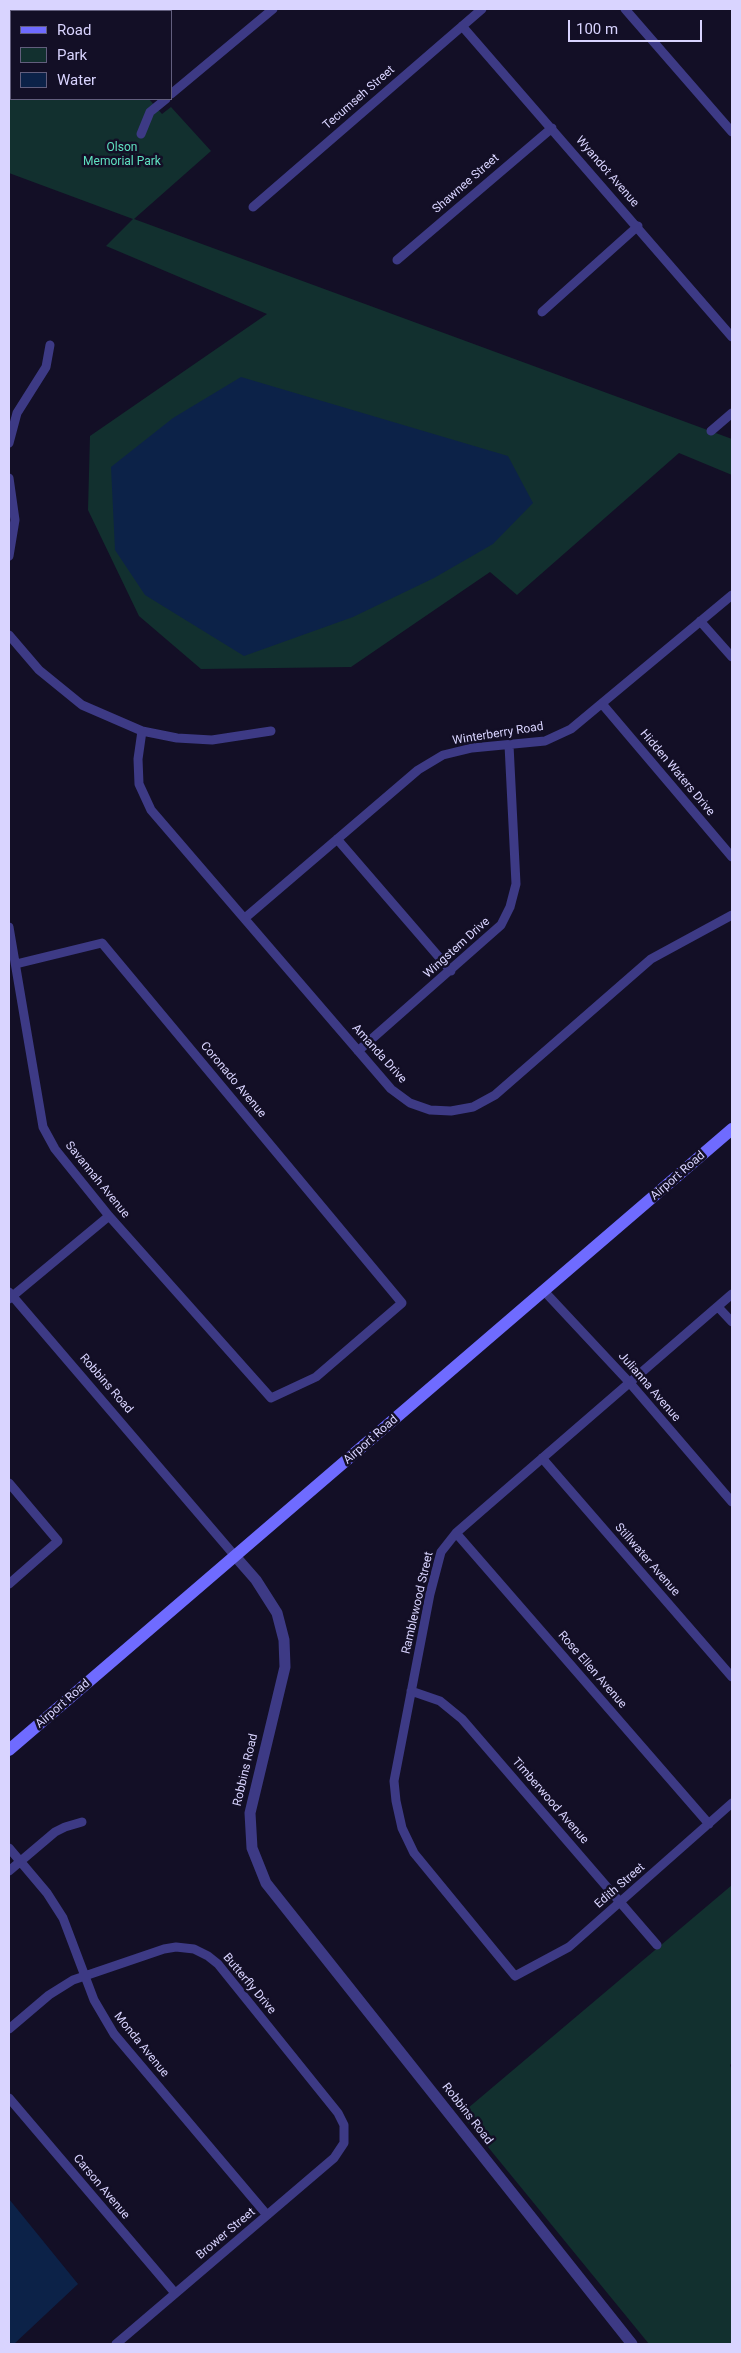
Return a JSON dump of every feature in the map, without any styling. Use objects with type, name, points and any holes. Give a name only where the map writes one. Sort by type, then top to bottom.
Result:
[{"type":"main road","name":"Airport Road","points":[[9,1750],[732,1129]]},
{"type":"street","points":[[172,93],[274,9]]},
{"type":"street","name":"Tecumseh Street","points":[[253,207],[482,9]]},
{"type":"street","points":[[625,9],[732,132]]},
{"type":"street","name":"Wyandot Avenue","points":[[462,26],[638,226],[732,337]]},
{"type":"street","points":[[141,134],[150,112],[165,100]]},
{"type":"street","name":"Shawnee Street","points":[[397,260],[552,128]]},
{"type":"street","points":[[542,312],[638,226]]},
{"type":"street","points":[[9,443],[17,413],[46,367],[50,345]]},
{"type":"street","points":[[711,431],[732,413]]},
{"type":"street","points":[[9,478],[14,520],[9,556]]},
{"type":"street","name":"Winterberry Road","points":[[245,918],[418,770],[443,755],[472,748],[545,741],[571,729],[603,705],[732,594]]},
{"type":"street","points":[[700,621],[732,657]]},
{"type":"street","points":[[9,634],[39,670],[82,705],[142,731],[177,738],[212,740],[271,731]]},
{"type":"street","name":"Hidden Waters Drive","points":[[603,705],[732,857]]},
{"type":"street","name":"Amanda Drive","points":[[142,731],[138,759],[139,784],[143,796],[162,824],[391,1089],[410,1103],[430,1110],[451,1111],[473,1107],[495,1095],[651,958],[732,915]]},
{"type":"street","name":"Wingstem Drive","points":[[358,1051],[501,926],[510,907],[516,884],[509,745]]},
{"type":"street","points":[[337,839],[451,971]]},
{"type":"street","name":"Savannah Avenue","points":[[9,927],[43,1127],[55,1149],[109,1216],[271,1398]]},
{"type":"street","name":"Coronado Avenue","points":[[16,964],[102,942],[402,1303],[316,1377],[271,1398]]},
{"type":"street","points":[[10,1296],[109,1216]]},
{"type":"street","name":"Julianna Avenue","points":[[544,1291],[630,1382],[732,1502]]},
{"type":"street","name":"Ramblewood Street","points":[[515,1976],[414,1853],[402,1828],[396,1802],[394,1782],[441,1552],[456,1533],[732,1294]]},
{"type":"street","name":"Robbins Road","points":[[10,1296],[256,1580],[277,1613],[284,1640],[285,1667],[250,1813],[252,1848],[266,1883],[632,2344]]},
{"type":"street","points":[[718,1307],[732,1322]]},
{"type":"street","name":"Stillwater Avenue","points":[[542,1458],[732,1678]]},
{"type":"street","points":[[9,1483],[58,1541],[9,1584]]},
{"type":"street","name":"Rose Ellen Avenue","points":[[456,1533],[709,1824]]},
{"type":"street","name":"Timberwood Avenue","points":[[411,1692],[440,1701],[462,1719],[658,1944]]},
{"type":"street","name":"Edith Street","points":[[515,1976],[569,1947],[732,1803]]},
{"type":"street","points":[[9,1872],[61,1828],[82,1822]]},
{"type":"street","name":"Monda Avenue","points":[[9,1848],[47,1893],[63,1918],[97,2006],[114,2034],[267,2215]]},
{"type":"street","name":"Butterfly Drive","points":[[9,2029],[60,1986],[171,1947],[190,1948],[205,1954],[218,1964],[338,2113],[344,2125],[346,2137]]},
{"type":"street","name":"Carson Avenue","points":[[9,2098],[175,2293]]},
{"type":"street","name":"Brower Street","points":[[116,2344],[336,2156],[343,2146],[346,2137]]},
{"type":"green space","name":"Olson Memorial Park","points":[[9,9],[71,9],[10,10],[10,100],[150,100],[162,114],[171,107],[211,151],[134,219],[732,439],[732,475],[679,453],[517,595],[490,572],[351,667],[201,669],[139,616],[88,510],[90,436],[267,314],[106,246],[133,219],[9,173]]},
{"type":"green space","points":[[732,1885],[732,2063],[730,2065],[732,2070],[732,2344],[649,2344],[461,2114]]},
{"type":"water","points":[[241,377],[508,456],[533,503],[493,544],[434,578],[353,617],[244,656],[145,595],[115,550],[111,467],[173,418]]},
{"type":"water","points":[[9,2199],[78,2284],[14,2344],[9,2344]]}]
